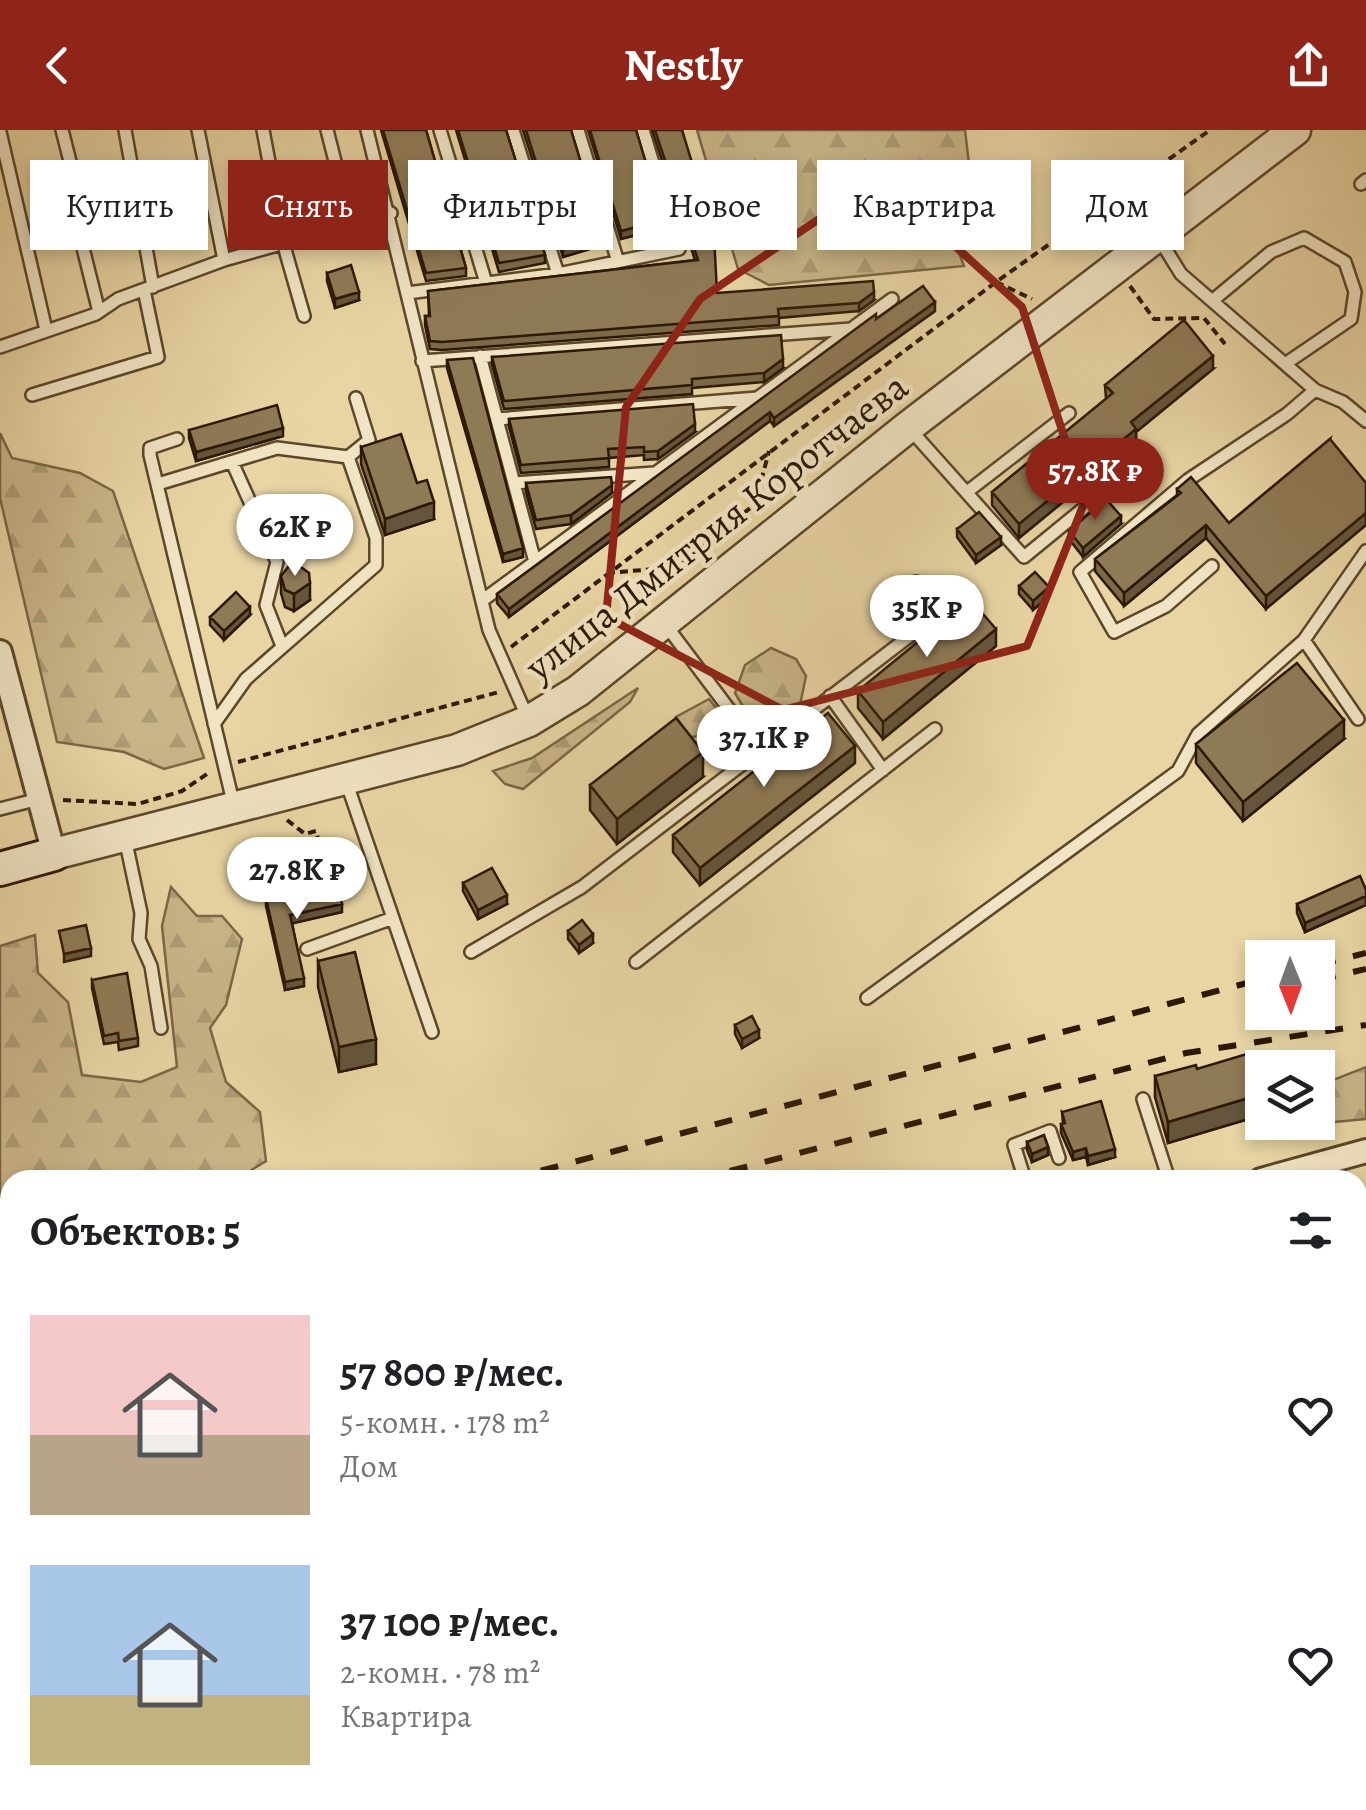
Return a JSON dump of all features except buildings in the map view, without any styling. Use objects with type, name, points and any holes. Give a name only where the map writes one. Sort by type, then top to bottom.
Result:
[{"type":"main road","points":[[0,869],[54,854]]},
{"type":"street","name":"улица Дмитрия Коротчаева","points":[[1184,217],[1294,130]]},
{"type":"street","name":"улица Дмитрия Коротчаева","points":[[54,854],[457,750],[529,721],[578,691],[908,427],[1141,250]]},
{"type":"street","points":[[0,652],[8,715],[39,799],[54,854]]},
{"type":"street","points":[[1297,1170],[1366,1151]]},
{"type":"lane","points":[[62,130],[78,189],[81,240],[99,312]]},
{"type":"lane","points":[[32,395],[158,357],[125,130]]},
{"type":"lane","points":[[198,130],[224,260]]},
{"type":"lane","points":[[263,130],[269,160]]},
{"type":"lane","points":[[327,130],[335,160]]},
{"type":"lane","points":[[367,130],[391,213],[422,362],[488,630],[529,721]]},
{"type":"lane","points":[[440,130],[486,283]]},
{"type":"lane","points":[[512,130],[558,274]]},
{"type":"lane","points":[[578,130],[618,262]]},
{"type":"lane","points":[[407,292],[558,274],[679,250],[643,130]]},
{"type":"lane","points":[[0,132],[46,330]]},
{"type":"lane","points":[[1212,301],[1271,252],[1304,238],[1345,262],[1356,292],[1351,320],[1285,364]]},
{"type":"lane","points":[[0,347],[99,312],[224,260],[261,250]]},
{"type":"lane","points":[[289,250],[304,316]]},
{"type":"lane","points":[[1166,250],[1181,274],[1315,390],[1342,402],[1366,421]]},
{"type":"lane","points":[[483,600],[892,299]]},
{"type":"lane","points":[[422,362],[851,330]]},
{"type":"lane","points":[[480,356],[535,562]]},
{"type":"lane","points":[[1212,566],[1166,606],[1114,632],[1080,572],[1188,480],[1287,414],[1315,390]]},
{"type":"lane","points":[[158,484],[277,448],[348,457],[369,440],[356,398]]},
{"type":"lane","points":[[497,419],[758,398]]},
{"type":"lane","points":[[967,492],[1069,413]]},
{"type":"lane","points":[[908,427],[1024,556],[1090,503]]},
{"type":"lane","points":[[176,439],[150,448],[234,806]]},
{"type":"lane","points":[[214,724],[246,679],[376,564],[376,538],[348,457]]},
{"type":"lane","points":[[232,462],[277,562],[266,605],[282,646]]},
{"type":"lane","points":[[514,483],[656,473]]},
{"type":"lane","points":[[867,998],[1178,771],[1198,734],[1304,640],[1366,551]]},
{"type":"lane","points":[[470,952],[582,887],[941,612],[916,582]]},
{"type":"lane","points":[[665,624],[759,749]]},
{"type":"lane","points":[[1304,640],[1358,719]]},
{"type":"lane","points":[[830,696],[883,770]]},
{"type":"lane","points":[[636,962],[934,730]]},
{"type":"lane","points":[[345,778],[432,1032]]},
{"type":"lane","points":[[0,809],[39,799]]},
{"type":"lane","points":[[124,834],[141,912],[139,939],[151,966],[160,1028]]},
{"type":"lane","points":[[307,949],[393,918]]},
{"type":"lane","points":[[1143,1099],[1166,1170]]},
{"type":"lane","points":[[1022,1170],[1014,1145],[1050,1132],[1058,1158]]},
{"type":"path","points":[[39,799],[138,804],[182,791],[193,780],[224,766],[501,691],[494,666],[501,657],[607,573],[996,282],[1210,130]]},
{"type":"path","points":[[996,282],[1030,296],[1047,320]]},
{"type":"path","points":[[1116,296],[1130,285],[1154,318],[1204,318],[1225,344]]},
{"type":"path","points":[[607,573],[678,566],[755,504],[769,451]]},
{"type":"path","points":[[284,818],[305,834],[316,832],[327,876]]},
{"type":"highlighted area","points":[[880,178],[1022,307],[1085,501],[1027,646],[783,710],[606,617],[626,407],[700,299]]},
{"type":"green space","points":[[697,130],[965,130],[969,160],[817,160],[817,250],[958,250],[964,266],[769,285],[738,269],[732,250],[797,250],[797,160],[706,160]]},
{"type":"green space","points":[[0,433],[12,458],[80,473],[113,491],[204,758],[164,769],[124,752],[57,742],[0,498]]},
{"type":"green space","points":[[771,648],[796,659],[806,676],[800,705],[780,717],[747,713],[735,693],[745,665]]},
{"type":"green space","points":[[638,688],[630,702],[523,789],[505,784],[493,771],[532,758]]},
{"type":"green space","points":[[709,699],[721,714],[715,735],[691,737],[676,717]]},
{"type":"green space","points":[[171,887],[197,916],[222,916],[242,939],[226,1005],[210,1028],[226,1082],[260,1112],[266,1161],[251,1170],[0,1170],[0,946],[35,935],[38,973],[68,1002],[82,1075],[141,1082],[177,1067],[162,926]]},
{"type":"green space","points":[[1366,1067],[1366,1119],[1335,1122],[1335,1079]]},
{"type":"railway","points":[[1335,961],[1366,953]]},
{"type":"railway","points":[[1335,976],[1366,969]]},
{"type":"railway","points":[[544,1170],[1245,984]]},
{"type":"railway","points":[[734,1170],[1186,1053],[1366,1025]]}]
